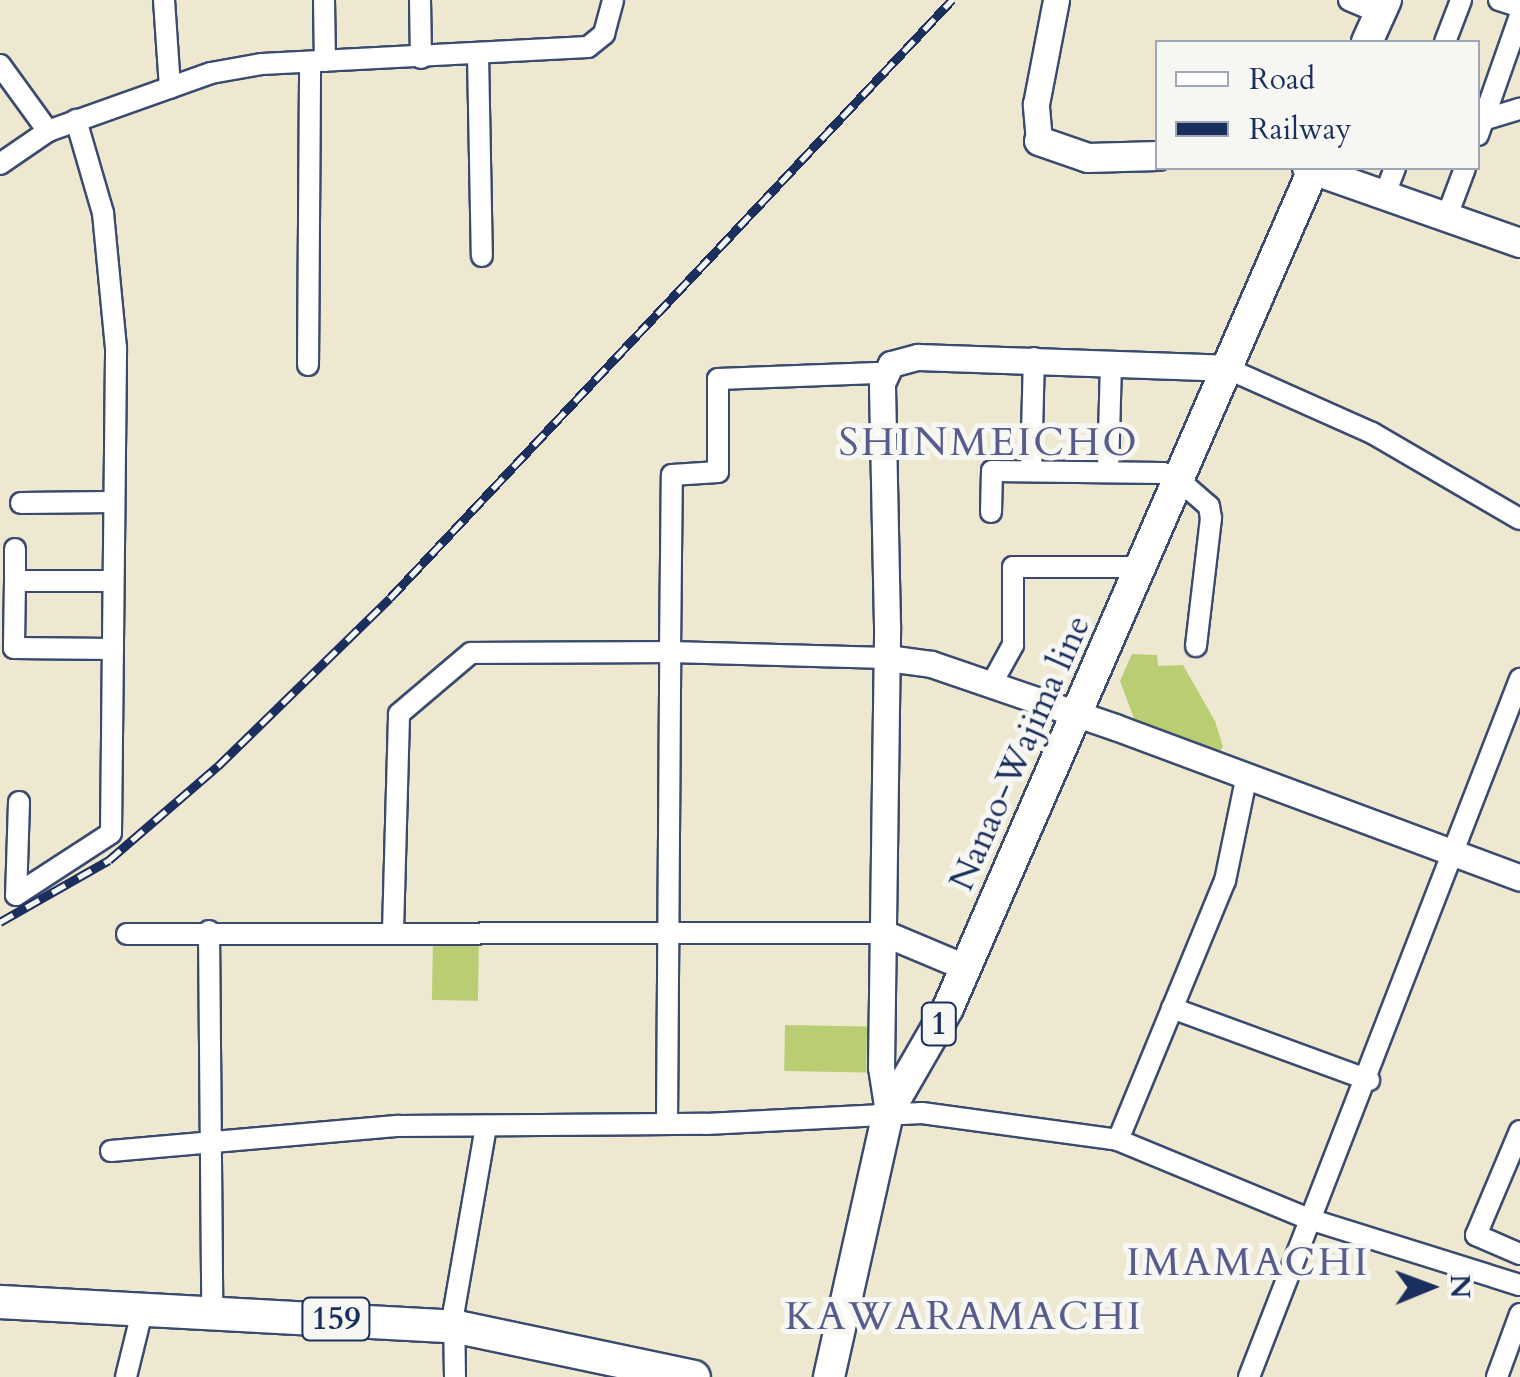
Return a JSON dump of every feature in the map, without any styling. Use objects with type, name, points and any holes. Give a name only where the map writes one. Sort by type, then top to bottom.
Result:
[{"type":"highway","name":"159","points":[[0,1302],[458,1326],[681,1374]]},
{"type":"main road","points":[[1368,40],[1383,6]]},
{"type":"main road","points":[[1040,142],[1088,158],[1155,156]]},
{"type":"main road","name":"Nanao-Wajima line","points":[[829,1377],[888,1112],[965,967],[1079,716],[1311,170]]},
{"type":"main road","points":[[1318,170],[1520,243]]},
{"type":"street","points":[[164,0],[170,88]]},
{"type":"street","points":[[308,365],[318,62],[324,0]]},
{"type":"street","points":[[420,0],[422,58]]},
{"type":"street","points":[[0,164],[48,131],[76,120],[170,88],[262,64],[478,56],[588,47],[604,34],[613,0]]},
{"type":"street","points":[[1040,142],[1036,104],[1056,0]]},
{"type":"street","points":[[1349,0],[1383,6]]},
{"type":"street","points":[[1445,40],[1461,0]]},
{"type":"street","points":[[1499,0],[1520,7]]},
{"type":"street","points":[[1480,128],[1520,16]]},
{"type":"street","points":[[478,56],[482,256]]},
{"type":"street","points":[[0,65],[48,131]]},
{"type":"street","points":[[1480,128],[1520,108]]},
{"type":"street","points":[[19,802],[16,895],[111,833],[110,275],[103,212],[76,120]]},
{"type":"street","points":[[1385,194],[1394,170]]},
{"type":"street","points":[[1447,216],[1464,170]]},
{"type":"street","points":[[882,383],[891,364],[918,357],[1034,358],[1226,368],[1372,433],[1520,519]]},
{"type":"street","points":[[1031,471],[1034,358]]},
{"type":"street","points":[[1108,471],[1111,364]]},
{"type":"street","points":[[667,1122],[672,475],[718,472],[718,379],[877,373],[882,383],[887,658],[881,1067],[888,1112]]},
{"type":"street","points":[[991,512],[992,471],[1163,472],[1180,481],[1209,506],[1211,518],[1196,646]]},
{"type":"street","points":[[21,503],[112,502]]},
{"type":"street","points":[[15,549],[7,648],[112,649]]},
{"type":"street","points":[[991,685],[1013,644],[1013,567],[1143,567]]},
{"type":"street","points":[[15,582],[111,582]]},
{"type":"street","points":[[393,931],[399,714],[470,654],[670,652],[887,658],[991,685],[1248,775],[1520,878]]},
{"type":"street","points":[[1250,1377],[1369,1080],[1520,679]]},
{"type":"street","points":[[1118,1140],[1226,881],[1248,775]]},
{"type":"street","points":[[209,931],[212,1311]]},
{"type":"street","points":[[127,934],[884,933],[965,967]]},
{"type":"street","points":[[1172,1008],[1369,1080]]},
{"type":"street","points":[[111,1151],[399,1126],[667,1122],[888,1112],[1118,1140],[1310,1220],[1520,1285]]},
{"type":"street","points":[[454,1377],[458,1326],[454,1310],[486,1126]]},
{"type":"street","points":[[1520,1131],[1476,1235],[1520,1254]]},
{"type":"street","points":[[126,1377],[143,1308]]},
{"type":"street","points":[[1496,1377],[1520,1314]]},
{"type":"green space","points":[[1132,654],[1157,655],[1158,666],[1183,665],[1215,721],[1223,747],[1217,755],[1135,721],[1120,681]]},
{"type":"green space","points":[[433,939],[479,940],[478,1001],[432,1000]]},
{"type":"green space","points":[[785,1025],[867,1026],[866,1072],[784,1071]]},
{"type":"railway","points":[[0,922],[109,860],[218,766],[390,598],[952,0]]},
{"type":"district","name":"SHINMEICHO","points":[[989,443]]},
{"type":"district","name":"IMAMACHI","points":[[1248,1263]]},
{"type":"district","name":"KAWARAMACHI","points":[[964,1317]]}]
